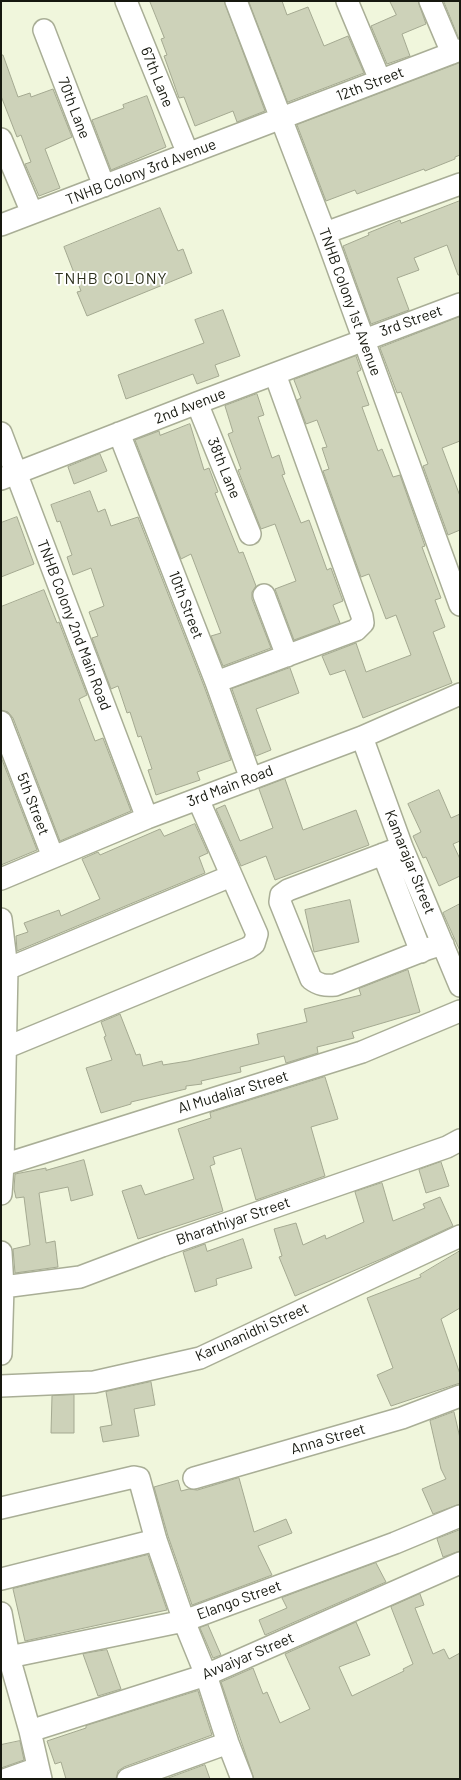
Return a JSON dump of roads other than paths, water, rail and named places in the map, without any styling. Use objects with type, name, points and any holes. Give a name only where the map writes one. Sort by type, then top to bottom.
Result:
[{"type":"street","name":"67th Lane","points":[[126,1],[188,154]]},
{"type":"street","name":"TNHB Colony 1st Avenue","points":[[236,1],[325,233],[460,604]]},
{"type":"street","points":[[347,1],[380,80]]},
{"type":"street","points":[[430,1],[456,52]]},
{"type":"street","name":"70th Lane","points":[[44,30],[104,186]]},
{"type":"street","name":"12th Street","points":[[280,118],[456,52]]},
{"type":"street","name":"TNHB Colony 3rd Avenue","points":[[1,225],[280,118]]},
{"type":"street","points":[[1,139],[32,213]]},
{"type":"street","points":[[325,233],[460,184]]},
{"type":"street","name":"3rd Street","points":[[363,339],[458,310]]},
{"type":"street","name":"2nd Avenue","points":[[9,476],[363,339]]},
{"type":"street","points":[[216,682],[356,630],[360,627],[363,620],[275,374]]},
{"type":"street","name":"38th Lane","points":[[198,402],[250,534]]},
{"type":"street","name":"TNHB Colony 2nd Main Road","points":[[1,433],[9,476],[147,818]]},
{"type":"street","name":"10th Street","points":[[119,433],[216,682],[251,778]]},
{"type":"street","points":[[264,596],[287,656]]},
{"type":"street","name":"3rd Main Road","points":[[1,879],[147,818],[362,737],[460,694]]},
{"type":"street","name":"5th Street","points":[[1,722],[8,756],[53,857]]},
{"type":"street","name":"Kamarajar Street","points":[[362,737],[393,850],[450,955],[460,986]]},
{"type":"street","points":[[5,1048],[254,944],[257,934],[198,799]]},
{"type":"street","points":[[421,952],[393,850],[288,890],[282,895],[280,902],[311,979],[318,984],[325,986],[335,985],[421,952],[450,955]]},
{"type":"street","points":[[7,969],[231,876]]},
{"type":"street","points":[[1,919],[7,969],[1,1194]]},
{"type":"street","name":"Al Mudaliar Street","points":[[3,1164],[362,1052],[460,1010]]},
{"type":"street","name":"Bharathiyar Street","points":[[3,1287],[80,1277],[162,1246],[447,1147],[460,1140]]},
{"type":"street","name":"Karunanidhi Street","points":[[1,1386],[94,1382],[200,1358],[460,1236]]},
{"type":"street","points":[[1,1252],[3,1287],[1,1354]]},
{"type":"street","name":"Anna Street","points":[[194,1478],[402,1418],[460,1396]]},
{"type":"street","points":[[1,1508],[134,1477],[139,1478],[156,1540],[242,1779]]},
{"type":"street","name":"Elango Street","points":[[9,1657],[184,1621],[395,1543],[460,1516]]},
{"type":"street","points":[[1,1579],[156,1540]]},
{"type":"street","name":"Avvaiyar Street","points":[[30,1731],[206,1675],[460,1563]]},
{"type":"street","points":[[1,1613],[9,1657],[9,1686],[30,1731],[40,1774],[7,1779]]},
{"type":"street","points":[[128,1779],[228,1743]]},
{"type":"district","name":"TNHB COLONY","points":[[111,279]]}]
